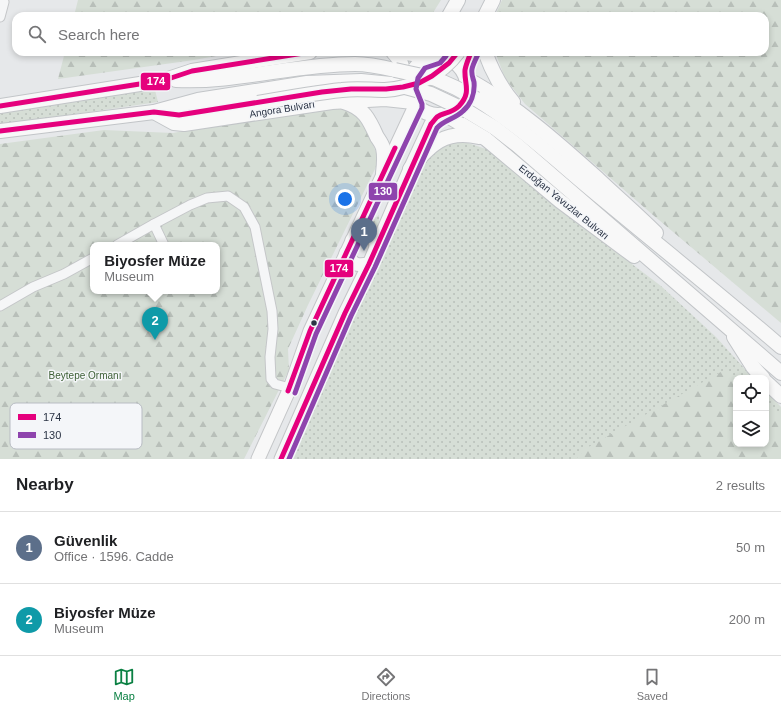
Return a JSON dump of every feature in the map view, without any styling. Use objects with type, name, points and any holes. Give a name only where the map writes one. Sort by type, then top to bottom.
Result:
[{"type":"main road","points":[[451,12],[458,0]]},
{"type":"main road","points":[[458,12],[462,0]]},
{"type":"main road","points":[[479,12],[484,0]]},
{"type":"main road","points":[[487,12],[493,0]]},
{"type":"main road","points":[[0,106],[165,80],[192,71],[285,56]]},
{"type":"main road","points":[[385,99],[393,96],[396,92],[402,76],[403,66],[396,56]]},
{"type":"main road","points":[[426,56],[439,58]]},
{"type":"main road","points":[[281,459],[345,313],[376,249],[431,124],[442,115],[453,112],[464,100],[467,92],[466,76],[470,56]]},
{"type":"main road","points":[[487,56],[498,82],[526,118]]},
{"type":"main road","name":"Angora Bulvarı","points":[[154,112],[179,115],[344,90],[386,90],[404,87],[427,79],[439,58]]},
{"type":"main road","points":[[258,459],[290,388],[310,331],[414,104],[409,94],[409,78],[418,64],[425,60],[447,58],[454,61],[466,76],[526,118],[564,149],[626,204],[655,231],[690,270]]},
{"type":"main road","points":[[165,80],[197,81],[228,79],[330,65],[357,64],[436,79],[476,99],[526,134],[627,220],[690,270],[781,347]]},
{"type":"main road","name":"Angora Bulvarı","points":[[0,131],[154,112],[198,100],[307,83],[361,81],[391,84],[431,94],[467,111]]},
{"type":"main road","name":"Angora Bulvarı","points":[[154,112],[174,123],[184,124],[332,102],[385,99],[414,104]]},
{"type":"main road","points":[[344,102],[354,105],[361,110],[372,125],[383,148],[383,173]]},
{"type":"main road","name":"Erdoğan Yavuzlar Bulvarı","points":[[414,104],[426,113],[442,115],[486,139],[543,188],[586,221],[637,258],[683,288]]},
{"type":"main road","name":"Erdoğan Yavuzlar Bulvarı","points":[[467,111],[495,128],[517,145],[781,373]]},
{"type":"main road","points":[[410,169],[429,148],[442,139],[457,135],[470,135],[486,139]]},
{"type":"main road","points":[[352,240],[365,234],[374,238],[376,242],[376,249]]},
{"type":"main road","points":[[346,253],[353,263],[358,266],[369,264]]},
{"type":"main road","points":[[740,312],[781,334]]},
{"type":"main road","points":[[728,327],[753,367],[760,375]]},
{"type":"main road","points":[[769,385],[781,396]]},
{"type":"street","points":[[0,17],[4,2],[2,0]]},
{"type":"street","points":[[122,242],[190,205],[207,198],[228,196],[244,207],[255,227],[272,311],[274,329],[270,357],[271,379],[275,384],[290,388]]},
{"type":"street","points":[[154,224],[163,242]]},
{"type":"street","points":[[0,306],[33,287],[64,274],[90,260]]},
{"type":"green space","points":[[78,0],[441,0],[434,12],[75,12]]},
{"type":"green space","points":[[502,0],[781,0],[781,323],[525,104],[505,78],[497,56],[769,56],[769,12],[497,12]]},
{"type":"green space","points":[[64,56],[216,56],[194,60],[58,79]]},
{"type":"green space","points":[[155,90],[158,102],[0,125],[0,112]]},
{"type":"green space","name":"Beytepe Ormanı","points":[[344,108],[355,113],[359,117],[369,135],[379,161],[288,349],[289,370],[244,459],[0,459],[0,144],[104,130],[173,133],[247,118]]},
{"type":"green space","points":[[462,141],[488,149],[554,205],[661,286],[716,337],[750,375],[733,375],[733,447],[769,447],[769,394],[781,407],[781,459],[291,459],[423,164],[431,154],[450,143]]},
{"type":"green space","points":[[379,215],[379,225],[377,229],[374,232],[369,230],[370,223]]},
{"type":"green space","points":[[726,369],[733,375],[733,447],[769,447],[769,408],[781,418],[781,459],[576,459],[585,449]]},
{"type":"transit line","name":"174","points":[[0,106],[165,80],[192,71],[285,56]]},
{"type":"transit line","name":"130","points":[[295,393],[316,334],[422,108],[422,104],[416,89],[418,78],[425,68],[440,63],[446,56]]},
{"type":"transit line","name":"174","points":[[0,131],[154,112],[179,115],[322,92],[351,89],[386,89],[403,87],[419,83],[432,76],[449,63],[455,56]]},
{"type":"transit line","name":"174","points":[[281,459],[345,313],[369,264],[431,124],[439,115],[456,109],[463,101],[466,92],[465,70],[470,56]]},
{"type":"transit line","name":"130","points":[[289,459],[351,316],[375,267],[437,128],[460,114],[470,102],[474,86],[472,69],[477,56]]},
{"type":"transit line","name":"174","points":[[288,391],[310,331],[395,148]]},
{"type":"place","name":"Güvenlik","points":[[364,251]]},
{"type":"place","name":"Biyosfer Müze","points":[[155,340]]}]
